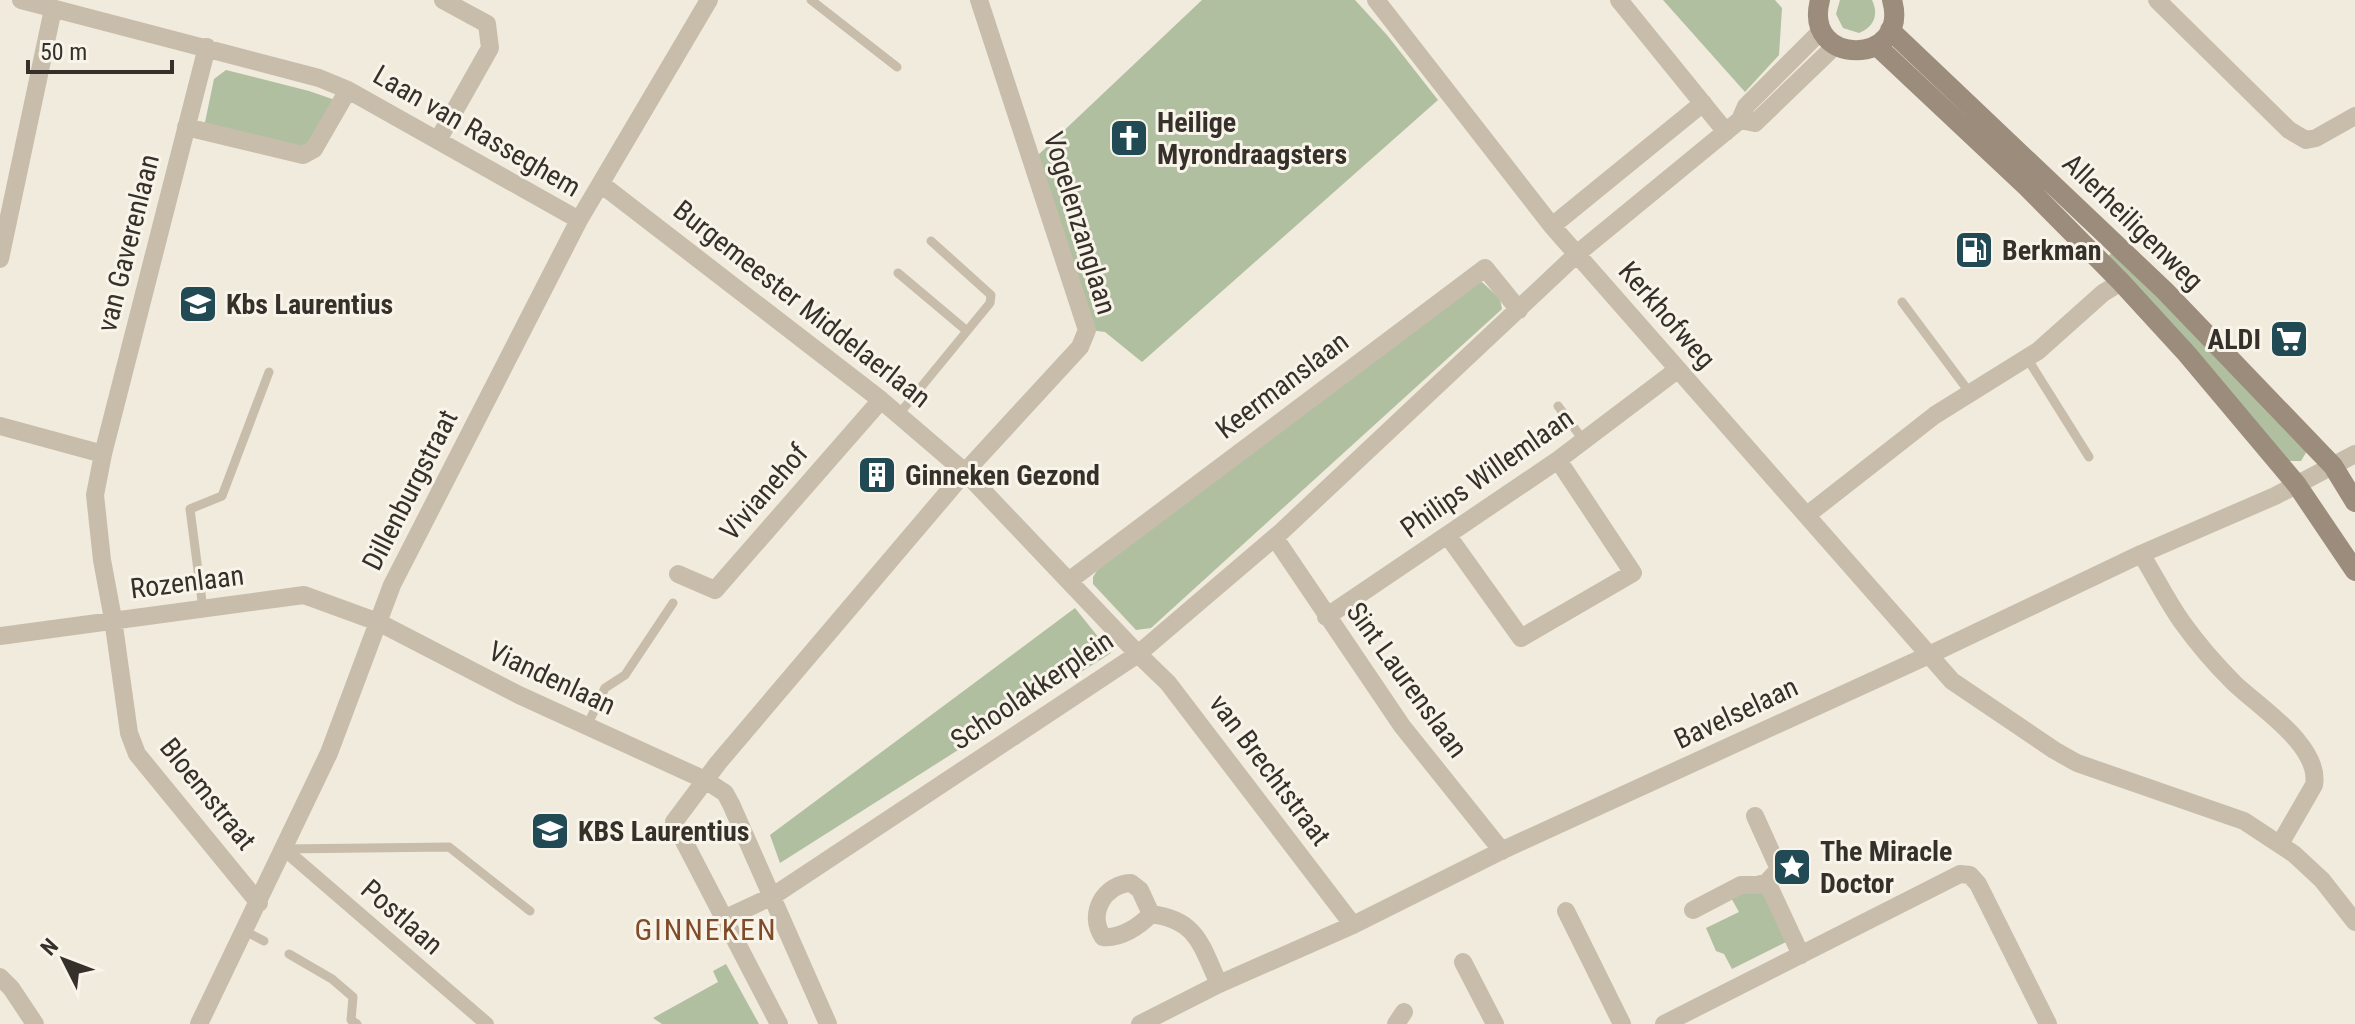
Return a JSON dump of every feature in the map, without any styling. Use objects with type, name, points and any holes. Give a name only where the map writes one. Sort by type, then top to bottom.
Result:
[{"type":"main road","points":[[1820,0],[1817,11],[1829,38],[1844,50],[1861,51],[1884,38],[1894,21],[1892,0]]},
{"type":"main road","name":"Allerheiligenweg","points":[[1884,38],[2187,354],[2297,485],[2355,571]]},
{"type":"main road","name":"Allerheiligenweg","points":[[1884,38],[2165,291],[2333,466],[2355,502]]},
{"type":"street","name":"Laan van Rasseghem","points":[[21,0],[319,78],[348,90],[579,220]]},
{"type":"street","points":[[438,140],[490,48],[487,24],[443,0]]},
{"type":"street","name":"Dillenburgstraat","points":[[199,1024],[329,753],[392,585],[579,220],[709,0]]},
{"type":"street","name":"Vogelenzanglaan","points":[[965,472],[1080,347],[1087,330],[979,0]]},
{"type":"street","name":"Kerkhofweg","points":[[1376,0],[1552,226],[1952,681],[2066,757],[2151,790],[2226,813],[2280,844],[2322,880],[2355,922]]},
{"type":"street","points":[[1619,0],[1703,103],[1733,126]]},
{"type":"street","points":[[2157,0],[2289,130],[2306,140],[2316,138],[2355,116]]},
{"type":"street","points":[[0,259],[53,9]]},
{"type":"street","points":[[1138,654],[1275,538],[1578,253],[1733,126],[1746,106],[1829,38]]},
{"type":"street","name":"van Gaverenlaan","points":[[113,619],[102,560],[95,495],[207,47]]},
{"type":"street","name":"Laan van Rasseghem","points":[[186,127],[303,155],[314,149],[348,90]]},
{"type":"street","points":[[1552,226],[1703,103]]},
{"type":"street","name":"Burgemeester Middelaerlaan","points":[[601,184],[899,414],[965,472]]},
{"type":"street","name":"Keermanslaan","points":[[1070,580],[1485,268],[1519,310]]},
{"type":"street","name":"Allerheiligenweg","points":[[1807,515],[1902,439],[2027,358],[2103,293],[2121,282]]},
{"type":"street","name":"Philips Willemlaan","points":[[1326,617],[1558,460],[1677,370]]},
{"type":"street","name":"Vivianehof","points":[[678,574],[715,590],[881,400]]},
{"type":"street","points":[[0,426],[103,454]]},
{"type":"street","name":"Bavelselaan","points":[[1140,1024],[1219,984],[1353,925],[1502,851],[2141,554],[2297,485],[2355,454]]},
{"type":"street","points":[[1448,536],[1521,638],[1633,573],[1558,460]]},
{"type":"street","points":[[779,1024],[674,822],[705,780],[875,575],[965,472]]},
{"type":"street","name":"Schoolakkerplein","points":[[773,896],[1138,654],[965,472]]},
{"type":"street","name":"Sint Laurenslaan","points":[[1275,538],[1402,726],[1502,851]]},
{"type":"street","points":[[2141,554],[2182,622],[2233,681],[2286,728],[2313,766],[2316,775],[2314,785],[2280,844]]},
{"type":"street","name":"Rozenlaan","points":[[0,636],[304,595],[378,622]]},
{"type":"street","name":"Bloemstraat","points":[[113,619],[129,733],[137,754],[259,903]]},
{"type":"street","name":"Viandenlaan","points":[[378,622],[474,673],[705,780],[725,793],[828,1024]]},
{"type":"street","name":"van Brechtstraat","points":[[1138,654],[1168,683],[1353,925]]},
{"type":"street","points":[[1693,910],[1741,885],[1767,882],[1779,869],[1755,816]]},
{"type":"street","name":"Postlaan","points":[[284,849],[487,1024]]},
{"type":"street","points":[[1664,1024],[1960,874],[1970,875],[1978,884],[2048,1024]]},
{"type":"street","points":[[1767,882],[1801,955]]},
{"type":"street","points":[[726,918],[773,896]]},
{"type":"street","points":[[1566,911],[1622,1024]]},
{"type":"street","points":[[1151,914],[1169,916],[1183,922],[1197,937],[1219,984]]},
{"type":"street","points":[[1463,962],[1495,1024]]},
{"type":"street","points":[[0,977],[35,1024]]},
{"type":"lane","points":[[811,0],[897,67]]},
{"type":"lane","points":[[899,414],[990,303],[991,295],[931,241]]},
{"type":"lane","points":[[898,273],[967,331]]},
{"type":"lane","points":[[1902,302],[1970,393]]},
{"type":"lane","points":[[2027,358],[2089,457]]},
{"type":"lane","points":[[203,609],[190,509],[222,496],[269,372]]},
{"type":"lane","points":[[1558,406],[1584,441]]},
{"type":"lane","points":[[587,726],[605,688],[625,675],[673,603]]},
{"type":"lane","points":[[284,849],[449,847],[530,911]]},
{"type":"lane","points":[[245,931],[264,941]]},
{"type":"lane","points":[[289,954],[345,988],[353,997],[351,1020],[357,1024]]},
{"type":"green space","points":[[1202,0],[1355,0],[1438,100],[1142,362],[1105,332],[1090,330],[1037,156]]},
{"type":"green space","points":[[1663,0],[1775,0],[1782,8],[1779,55],[1745,92]]},
{"type":"green space","points":[[1840,0],[1872,0],[1875,15],[1872,24],[1859,33],[1843,28],[1836,14]]},
{"type":"green space","points":[[226,70],[335,100],[303,150],[204,127],[214,79]]},
{"type":"green space","points":[[2114,250],[2307,451],[2301,461],[2286,461],[2106,259]]},
{"type":"green space","points":[[1482,282],[1500,299],[1502,309],[1151,628],[1136,630],[1093,584],[1098,569],[1474,283]]},
{"type":"green space","points":[[1075,608],[1111,653],[780,863],[770,835]]},
{"type":"green space","points":[[1757,889],[1766,895],[1788,941],[1732,969],[1724,954],[1716,951],[1706,928],[1739,912],[1730,896]]},
{"type":"green space","points":[[726,964],[759,1024],[662,1024],[653,1018],[718,982],[713,971]]},
{"type":"place","name":"Heilige Myrondraagsters","points":[[1129,138]]},
{"type":"place","name":"Berkman","points":[[1974,250]]},
{"type":"place","name":"Kbs Laurentius","points":[[198,304]]},
{"type":"place","name":"ALDI","points":[[2289,339]]},
{"type":"place","name":"Ginneken Gezond","points":[[877,475]]},
{"type":"place","name":"KBS Laurentius","points":[[550,831]]},
{"type":"place","name":"The Miracle Doctor","points":[[1792,867]]},
{"type":"district","name":"GINNEKEN","points":[[706,929]]}]
